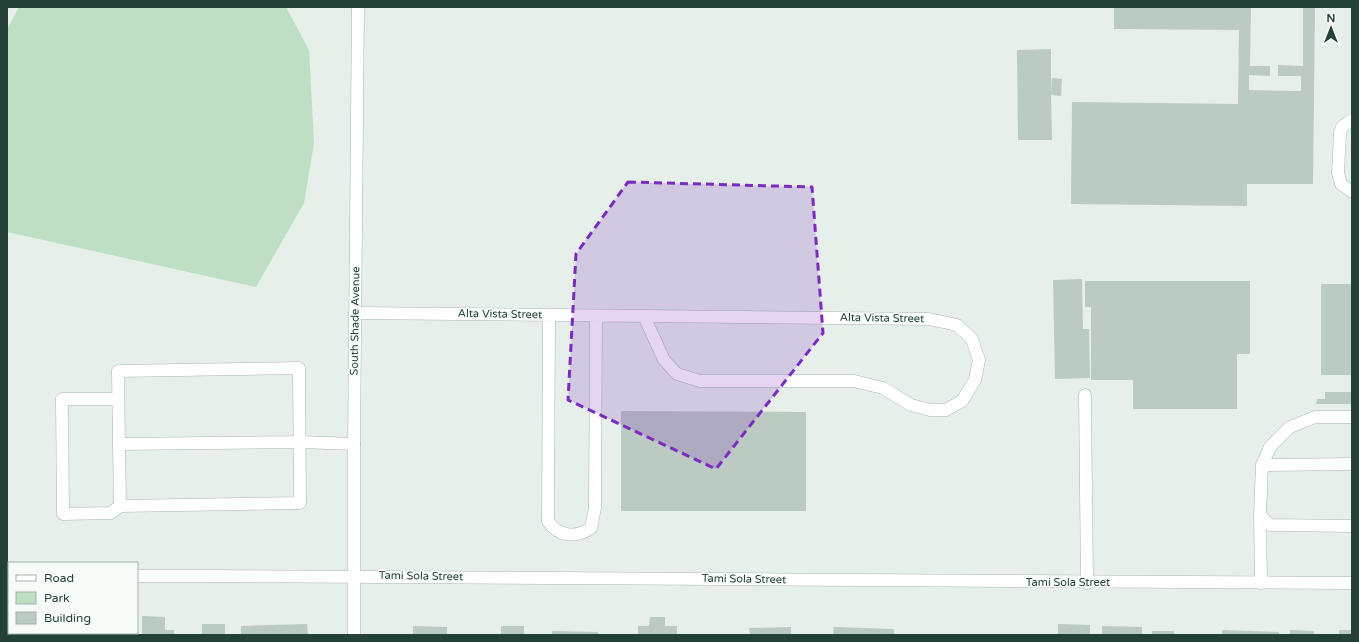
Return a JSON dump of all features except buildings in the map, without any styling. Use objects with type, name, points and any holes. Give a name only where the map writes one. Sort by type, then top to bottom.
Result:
[{"type":"street","name":"South Shade Avenue","points":[[354,635],[354,444],[358,7]]},
{"type":"street","points":[[1352,120],[1342,127],[1340,133],[1338,173],[1341,184],[1352,192]]},
{"type":"street","name":"Alta Vista Street","points":[[355,313],[596,316],[644,316],[928,319],[957,326],[972,339],[979,360],[975,380],[962,401],[946,410],[930,410],[911,405],[883,388],[854,381],[700,381],[677,374],[664,360],[644,316]]},
{"type":"street","points":[[549,315],[548,521],[552,528],[561,532],[573,534],[582,534],[591,528],[595,508],[596,316]]},
{"type":"street","points":[[118,399],[62,399],[63,514],[111,513],[120,506],[300,503],[299,368],[118,371],[120,506]]},
{"type":"street","points":[[1085,395],[1087,583]]},
{"type":"street","points":[[1261,583],[1260,516],[1262,465],[1270,447],[1290,427],[1315,417],[1352,417]]},
{"type":"street","points":[[119,444],[300,442],[354,444]]},
{"type":"street","points":[[1262,465],[1352,464]]},
{"type":"street","points":[[1260,516],[1270,525],[1352,526]]},
{"type":"street","name":"Tami Sola Street","points":[[138,576],[354,576],[1087,583],[1352,583]]},
{"type":"highlighted area","points":[[628,182],[812,187],[823,333],[716,469],[568,400],[576,254]]},
{"type":"green space","points":[[19,7],[286,7],[309,50],[314,143],[304,203],[256,287],[7,232],[7,29]]}]
